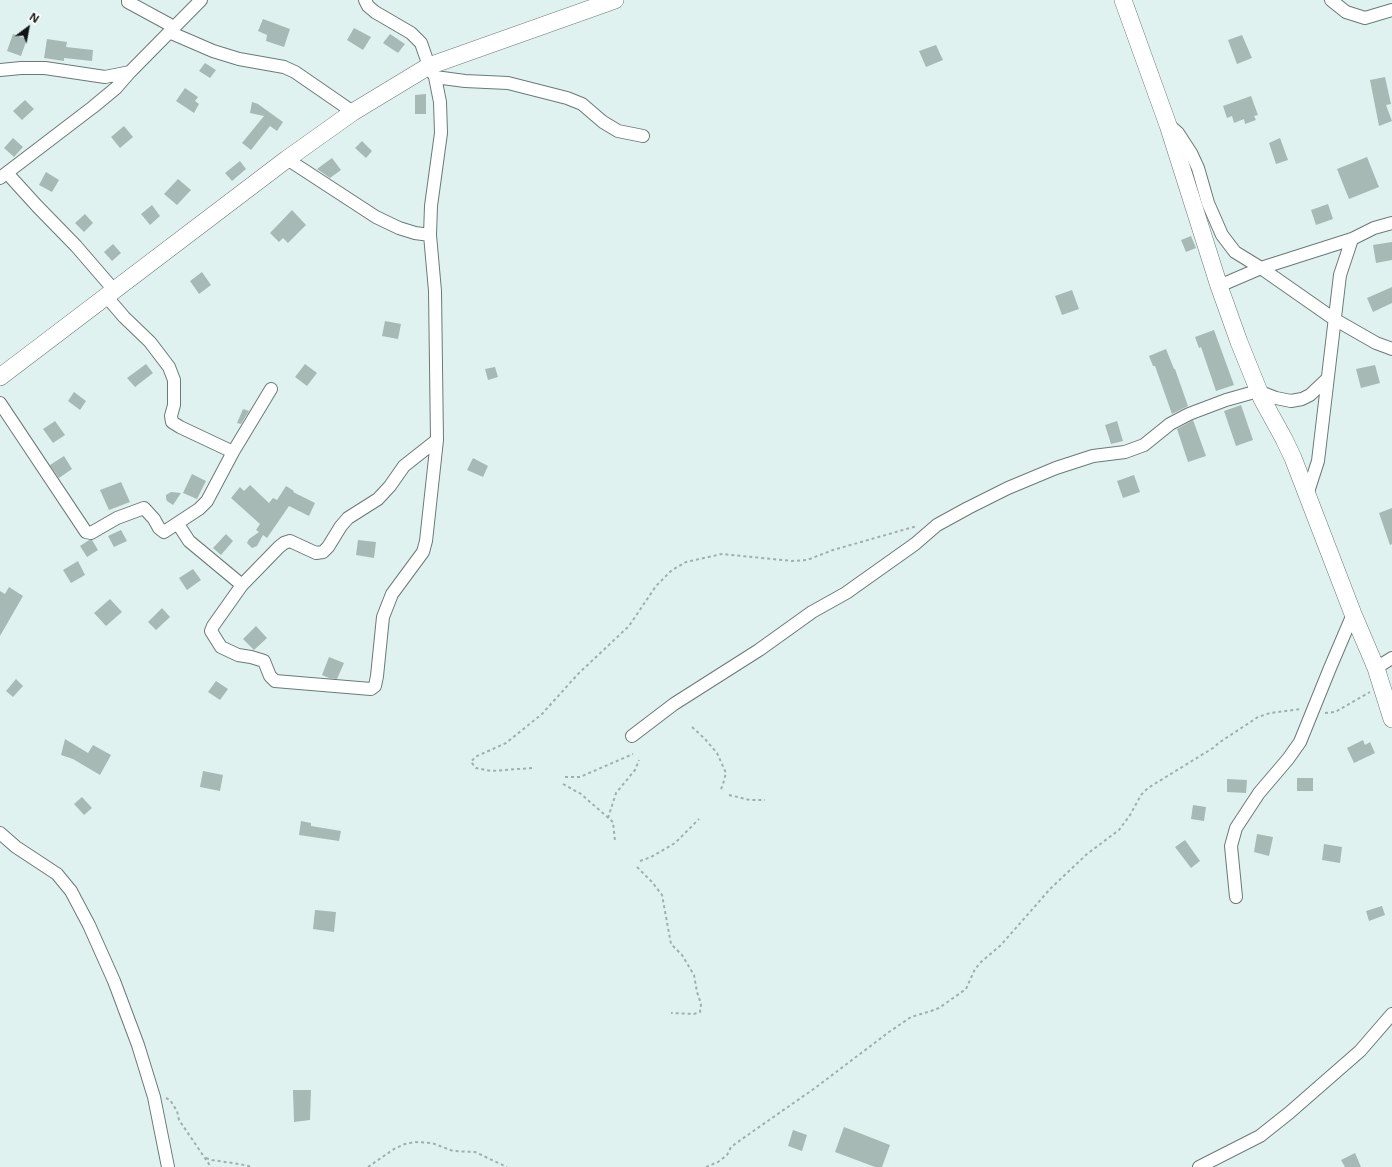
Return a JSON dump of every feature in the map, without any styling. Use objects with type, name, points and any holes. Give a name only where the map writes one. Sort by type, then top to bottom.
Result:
[{"type":"street","points":[[128,0],[128,2],[171,29],[213,51],[239,59],[284,67],[295,72],[353,112]]},
{"type":"street","points":[[201,0],[171,29],[116,88],[4,175],[76,246],[110,293],[124,317],[150,342],[169,367],[174,380],[174,405],[171,416],[172,422],[233,452]]},
{"type":"street","points":[[365,0],[368,6],[375,12],[411,33],[421,43],[432,71],[440,102],[441,133],[431,206],[430,234],[435,291],[437,440],[426,541],[423,552],[392,594],[383,617],[377,676],[375,686],[371,689],[275,681],[270,676],[264,661],[238,655],[221,647],[211,631],[213,626],[242,585],[284,543],[290,541],[316,553],[323,552],[348,518],[378,499],[390,486],[404,466],[437,440]]},
{"type":"street","points":[[0,377],[287,159],[353,112],[432,71],[615,0]]},
{"type":"street","points":[[1123,0],[1168,125],[1219,286],[1258,391],[1284,439],[1307,495],[1376,668],[1392,719]]},
{"type":"street","points":[[1331,0],[1346,12],[1365,18],[1392,10]]},
{"type":"street","points":[[0,70],[45,68],[105,77],[130,72]]},
{"type":"street","points":[[432,71],[465,81],[508,84],[567,98],[582,104],[603,122],[618,131],[643,136]]},
{"type":"street","points":[[1168,125],[1178,133],[1191,153],[1198,168],[1208,203],[1222,235],[1235,252],[1261,268],[1334,319],[1376,343],[1392,349]]},
{"type":"street","points":[[287,159],[376,217],[399,228],[415,233],[430,234]]},
{"type":"street","points":[[1219,286],[1261,268],[1352,239],[1374,228],[1392,223]]},
{"type":"street","points":[[1307,495],[1318,461],[1340,275],[1352,239]]},
{"type":"street","points":[[632,736],[674,704],[759,650],[812,612],[846,593],[915,544],[937,525],[961,511],[1008,488],[1056,468],[1093,456],[1125,452],[1144,444],[1170,424],[1189,414],[1226,400],[1258,391],[1276,398],[1291,400],[1302,399],[1310,394],[1327,378]]},
{"type":"street","points":[[0,403],[86,532],[91,533],[117,518],[144,508],[164,532],[199,509],[207,501],[233,452],[271,389]]},
{"type":"street","points":[[178,524],[189,540],[242,585]]},
{"type":"street","points":[[1236,897],[1232,846],[1236,828],[1259,793],[1288,759],[1300,742],[1354,614]]},
{"type":"street","points":[[1376,668],[1392,658]]},
{"type":"street","points":[[0,833],[16,847],[56,874],[71,891],[90,925],[114,981],[138,1045],[154,1094],[168,1167]]},
{"type":"street","points":[[1199,1167],[1260,1136],[1289,1113],[1360,1051],[1392,1014]]},
{"type":"path","points":[[532,768],[491,771],[476,768],[471,762],[475,757],[506,742],[542,714],[578,674],[629,626],[656,586],[672,570],[686,562],[722,554],[792,561],[807,560],[833,550],[919,525]]},
{"type":"path","points":[[1321,712],[1335,712],[1382,686]]},
{"type":"path","points":[[706,1167],[727,1156],[731,1147],[815,1088],[906,1020],[939,1008],[966,989],[975,969],[1001,945],[1050,889],[1087,854],[1119,830],[1130,815],[1141,795],[1148,788],[1258,718],[1270,713],[1301,709]]},
{"type":"path","points":[[692,727],[717,753],[726,773],[720,792]]},
{"type":"path","points":[[565,777],[580,777],[633,754]]},
{"type":"path","points":[[608,818],[616,793],[635,770],[639,760]]},
{"type":"path","points":[[563,784],[581,794],[613,822],[615,841]]},
{"type":"path","points":[[729,795],[750,800],[765,800]]},
{"type":"path","points":[[640,861],[651,857],[675,842],[699,819]]},
{"type":"path","points":[[637,867],[652,882],[662,896],[671,944],[682,955],[694,975],[701,1004],[700,1012],[694,1014],[671,1013]]},
{"type":"path","points":[[154,1094],[170,1100],[177,1111],[179,1120],[211,1167]]},
{"type":"path","points":[[368,1167],[394,1149],[405,1144],[416,1142],[432,1143],[453,1151],[474,1152],[507,1167]]},
{"type":"path","points":[[204,1157],[212,1160],[253,1167]]},
{"type":"building","points":[[263,19],[290,29],[284,47],[266,41],[267,35],[258,31]]},
{"type":"building","points":[[354,28],[371,37],[363,50],[347,40]]},
{"type":"building","points":[[13,34],[27,39],[21,56],[7,51]]},
{"type":"building","points":[[390,34],[405,44],[398,53],[383,43]]},
{"type":"building","points":[[1242,35],[1252,58],[1237,64],[1228,40]]},
{"type":"building","points":[[47,39],[67,42],[66,47],[93,50],[92,61],[64,58],[64,61],[44,58]]},
{"type":"building","points":[[936,45],[943,60],[926,67],[919,51]]},
{"type":"building","points":[[205,63],[216,70],[210,78],[199,71]]},
{"type":"building","points":[[1385,77],[1391,104],[1386,105],[1392,121],[1379,126],[1370,80]]},
{"type":"building","points":[[185,88],[198,97],[195,101],[199,104],[194,113],[176,101]]},
{"type":"building","points":[[426,94],[426,114],[415,114],[415,95]]},
{"type":"building","points":[[1251,96],[1258,115],[1254,116],[1256,120],[1245,124],[1244,119],[1234,123],[1232,116],[1227,118],[1223,106]]},
{"type":"building","points":[[25,100],[34,109],[22,120],[13,111]]},
{"type":"building","points":[[252,102],[258,104],[283,122],[277,131],[270,126],[251,150],[242,143],[264,116],[250,113]]},
{"type":"building","points":[[124,126],[133,137],[120,148],[111,137]]},
{"type":"building","points":[[13,138],[23,147],[14,157],[4,148]]},
{"type":"building","points":[[1280,138],[1288,160],[1276,164],[1269,143]]},
{"type":"building","points":[[362,141],[372,151],[366,158],[355,148]]},
{"type":"building","points":[[1367,157],[1379,187],[1349,199],[1337,169]]},
{"type":"building","points":[[332,158],[341,170],[330,178],[317,169]]},
{"type":"building","points":[[240,161],[246,169],[232,181],[225,173]]},
{"type":"building","points":[[46,172],[59,180],[52,192],[39,185]]},
{"type":"building","points":[[178,179],[191,190],[177,205],[164,194]]},
{"type":"building","points":[[1328,204],[1333,219],[1316,225],[1311,210]]},
{"type":"building","points":[[152,205],[160,216],[150,225],[141,214]]},
{"type":"building","points":[[292,210],[306,225],[288,243],[283,238],[279,242],[270,233]]},
{"type":"building","points":[[85,214],[93,223],[84,232],[75,223]]},
{"type":"building","points":[[1191,236],[1196,248],[1186,252],[1181,240]]},
{"type":"building","points":[[1392,242],[1392,260],[1376,263],[1373,245]]},
{"type":"building","points":[[113,244],[121,253],[112,261],[104,252]]},
{"type":"building","points":[[202,272],[211,285],[199,294],[190,281]]},
{"type":"building","points":[[1392,287],[1392,303],[1373,312],[1367,298]]},
{"type":"building","points":[[1072,290],[1079,309],[1062,315],[1055,296]]},
{"type":"building","points":[[385,321],[401,324],[398,339],[382,336]]},
{"type":"building","points":[[1214,330],[1234,385],[1216,391],[1201,347],[1199,348],[1195,337]]},
{"type":"building","points":[[1166,349],[1188,406],[1172,414],[1155,366],[1153,366],[1149,356]]},
{"type":"building","points":[[146,364],[153,373],[135,387],[127,378]]},
{"type":"building","points":[[305,364],[317,373],[307,386],[295,377]]},
{"type":"building","points":[[1375,365],[1380,383],[1361,388],[1356,369]]},
{"type":"building","points":[[495,367],[498,377],[488,380],[485,369]]},
{"type":"building","points":[[74,392],[86,401],[80,410],[68,401]]},
{"type":"building","points":[[1241,405],[1253,440],[1236,446],[1224,411]]},
{"type":"building","points":[[243,409],[249,411],[241,424],[237,423]]},
{"type":"building","points":[[1193,420],[1206,456],[1188,462],[1177,429]]},
{"type":"building","points":[[55,421],[65,435],[53,443],[43,429]]},
{"type":"building","points":[[1117,421],[1123,441],[1111,444],[1105,425]]},
{"type":"building","points":[[64,456],[72,469],[59,478],[50,465]]},
{"type":"building","points":[[473,458],[488,466],[483,477],[467,470]]},
{"type":"building","points":[[192,474],[206,481],[197,499],[183,493]]},
{"type":"building","points":[[1134,475],[1140,492],[1123,498],[1117,481]]},
{"type":"building","points":[[121,482],[130,502],[109,510],[100,490]]},
{"type":"building","points":[[250,485],[269,503],[273,498],[277,500],[286,486],[294,491],[293,492],[315,503],[309,516],[289,506],[267,538],[263,535],[257,546],[252,548],[247,543],[249,539],[259,532],[256,530],[260,524],[231,498],[240,487],[244,491]]},
{"type":"building","points":[[171,492],[181,493],[173,505],[167,501],[166,498],[166,495]]},
{"type":"building","points":[[1392,508],[1392,544],[1390,545],[1379,513]]},
{"type":"building","points":[[121,530],[127,541],[114,547],[108,536]]},
{"type":"building","points":[[226,534],[233,541],[221,555],[213,548]]},
{"type":"building","points":[[89,540],[92,540],[98,550],[87,557],[80,546]]},
{"type":"building","points":[[358,540],[376,542],[374,558],[356,555]]},
{"type":"building","points":[[78,561],[85,575],[71,583],[63,570]]},
{"type":"building","points":[[193,569],[201,580],[187,590],[179,578]]},
{"type":"building","points":[[9,587],[23,596],[0,636],[0,591],[5,594]]},
{"type":"building","points":[[110,599],[122,612],[106,626],[94,613]]},
{"type":"building","points":[[162,608],[170,617],[156,630],[148,622]]},
{"type":"building","points":[[256,626],[267,638],[254,650],[243,639]]},
{"type":"building","points":[[329,657],[344,663],[337,679],[322,675]]},
{"type":"building","points":[[16,679],[23,686],[13,697],[6,691]]},
{"type":"building","points":[[216,681],[228,689],[220,700],[208,692]]},
{"type":"building","points":[[65,739],[88,753],[93,745],[111,755],[100,775],[73,759],[61,755]]},
{"type":"building","points":[[1363,740],[1365,745],[1370,742],[1375,753],[1354,763],[1347,748]]},
{"type":"building","points":[[203,771],[223,775],[220,791],[200,787]]},
{"type":"building","points":[[1297,778],[1313,778],[1313,791],[1297,791]]},
{"type":"building","points":[[1227,779],[1247,780],[1246,793],[1227,792]]},
{"type":"building","points":[[82,797],[92,808],[84,815],[74,804]]},
{"type":"building","points":[[1193,805],[1206,807],[1204,821],[1191,819]]},
{"type":"building","points":[[301,821],[311,823],[311,826],[341,831],[339,841],[299,835]]},
{"type":"building","points":[[1257,834],[1273,837],[1269,856],[1254,852]]},
{"type":"building","points":[[1185,840],[1200,861],[1191,868],[1175,847]]},
{"type":"building","points":[[1324,844],[1342,847],[1340,863],[1322,860]]},
{"type":"building","points":[[1382,906],[1385,915],[1369,921],[1366,911]]},
{"type":"building","points":[[315,910],[336,912],[334,932],[313,929]]},
{"type":"building","points":[[293,1090],[311,1090],[310,1120],[294,1122]]},
{"type":"building","points":[[844,1127],[890,1145],[882,1167],[875,1167],[835,1152]]},
{"type":"building","points":[[793,1130],[807,1135],[802,1151],[788,1146]]},
{"type":"building","points":[[1355,1153],[1361,1167],[1345,1167],[1341,1160]]}]
